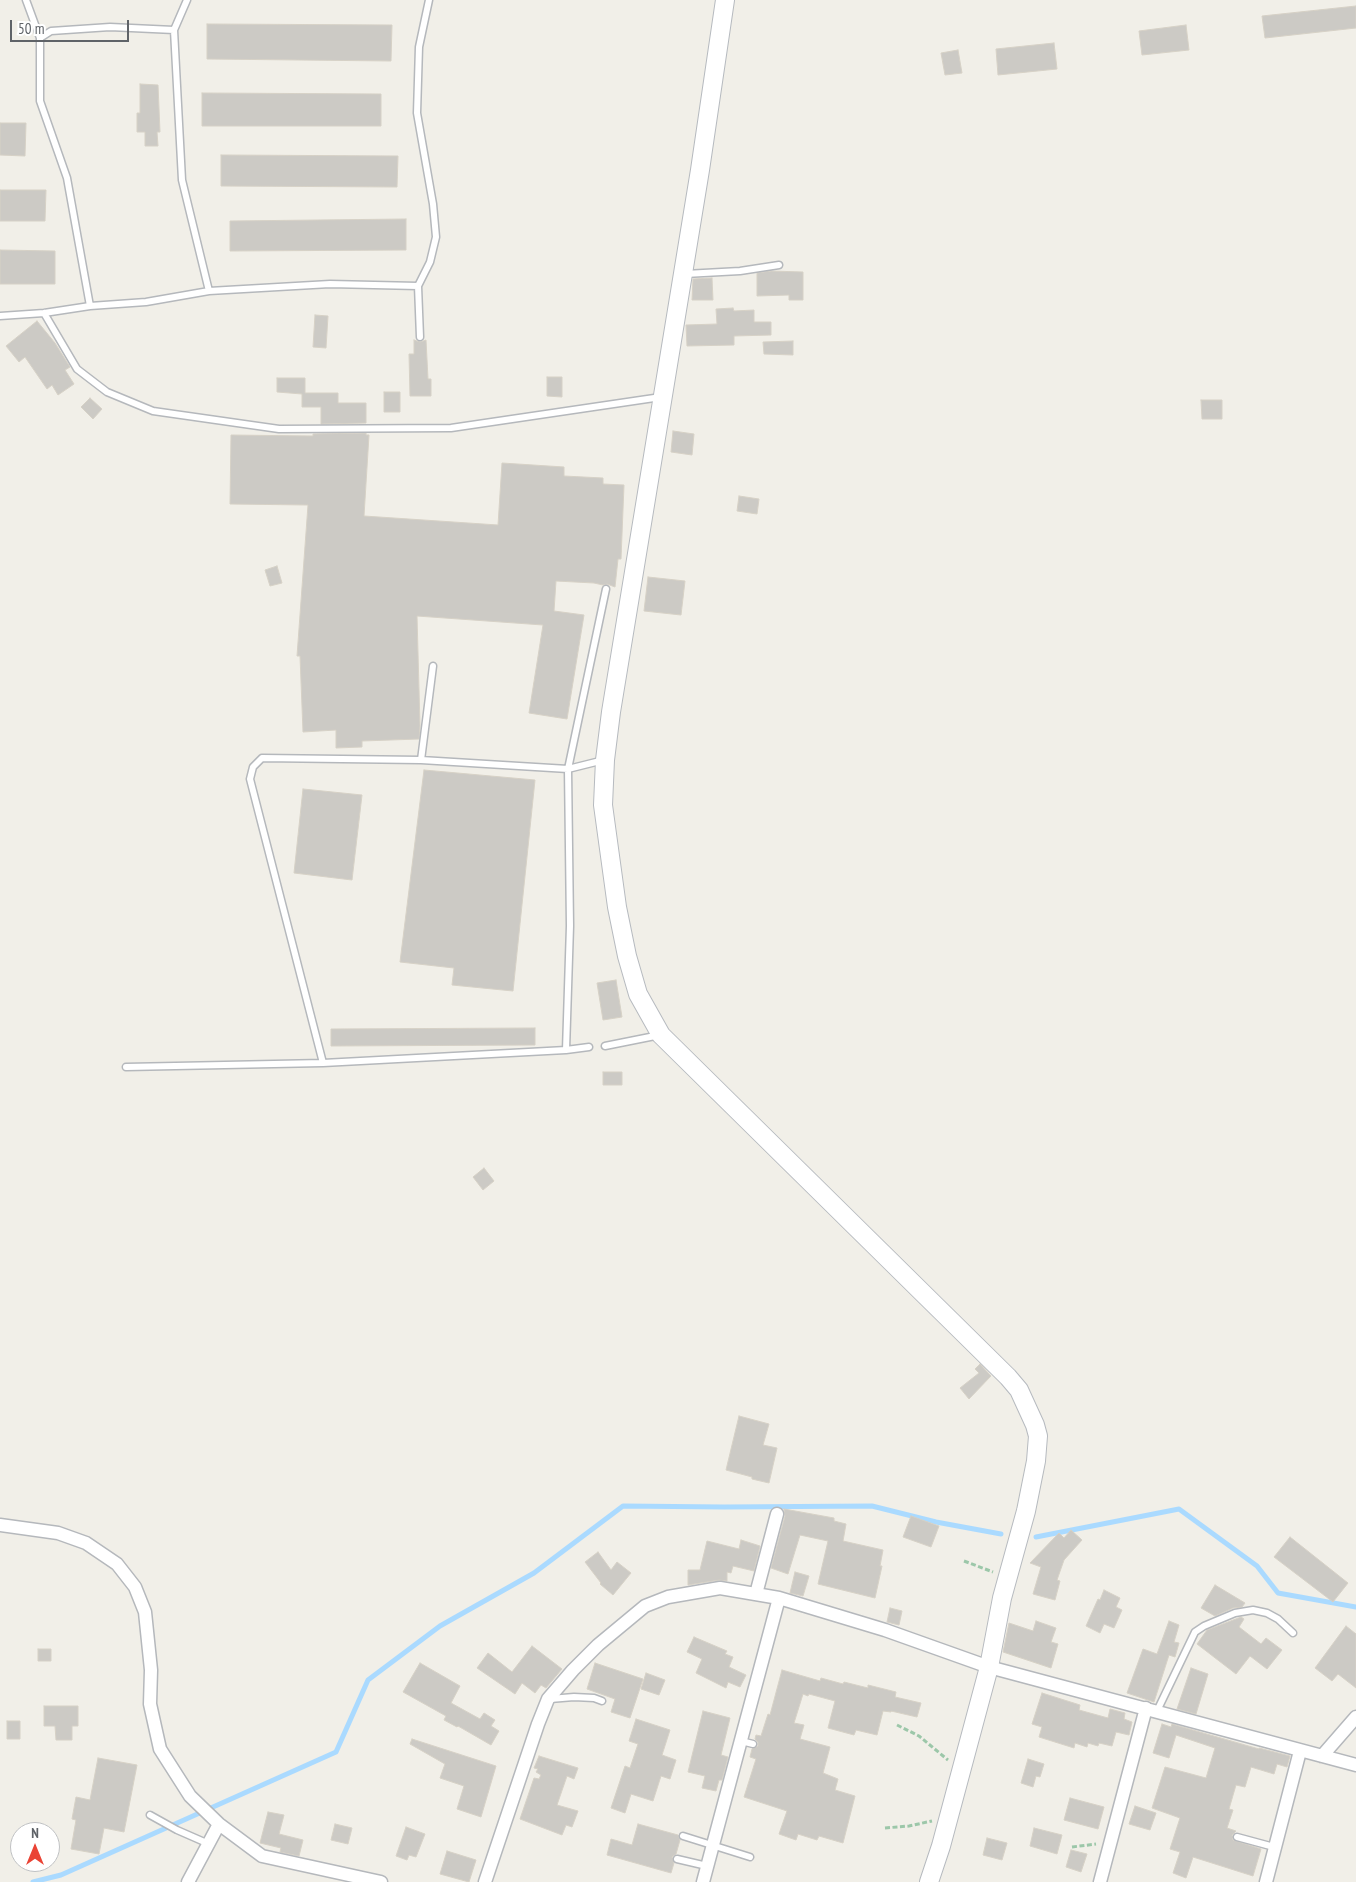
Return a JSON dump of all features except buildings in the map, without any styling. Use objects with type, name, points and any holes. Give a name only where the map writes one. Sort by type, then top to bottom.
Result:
[{"type":"street","points":[[725,0],[664,397],[611,712],[602,805],[617,907],[628,956],[638,994],[661,1035],[980,1348],[1019,1390],[1036,1425],[1038,1436],[1036,1461],[1026,1511],[1008,1577],[989,1667],[929,1882]]},
{"type":"street","points":[[756,1594],[777,1514]]},
{"type":"street","points":[[0,1525],[58,1533],[86,1543],[117,1564],[135,1587],[145,1612],[151,1670],[150,1704],[160,1749],[190,1796],[219,1824],[262,1856],[381,1882]]},
{"type":"street","points":[[485,1882],[548,1699],[598,1645],[646,1606],[668,1597],[720,1588],[780,1598],[886,1630],[989,1667],[1356,1765]]},
{"type":"street","points":[[703,1882],[713,1845],[747,1742],[780,1598]]},
{"type":"street","points":[[1100,1882],[1152,1710]]},
{"type":"street","points":[[1322,1756],[1356,1717]]},
{"type":"street","points":[[1266,1882],[1300,1751]]},
{"type":"street","points":[[188,1882],[219,1824]]},
{"type":"lane","points":[[26,0],[40,38],[40,101],[67,178],[90,306]]},
{"type":"lane","points":[[187,0],[174,30],[182,180],[209,291]]},
{"type":"lane","points":[[420,337],[418,286],[430,262],[436,238],[434,204],[418,113],[419,47],[429,0]]},
{"type":"lane","points":[[40,38],[51,31],[110,27],[174,30]]},
{"type":"lane","points":[[683,274],[740,271],[780,265]]},
{"type":"lane","points":[[0,316],[146,302],[209,291],[330,284],[418,286]]},
{"type":"lane","points":[[44,313],[77,369],[107,392],[153,411],[279,429],[451,428],[664,397]]},
{"type":"lane","points":[[566,1050],[570,926],[568,769],[606,590]]},
{"type":"lane","points":[[420,760],[433,666]]},
{"type":"lane","points":[[323,1063],[250,779],[253,767],[262,758],[420,760],[568,769],[605,760]]},
{"type":"lane","points":[[605,1046],[661,1035]]},
{"type":"lane","points":[[126,1067],[323,1063],[566,1050],[589,1047]]},
{"type":"lane","points":[[1152,1710],[1195,1632],[1204,1626],[1235,1613],[1252,1610],[1267,1613],[1278,1619],[1293,1633]]},
{"type":"lane","points":[[548,1699],[574,1697],[594,1698],[602,1701]]},
{"type":"lane","points":[[150,1816],[209,1844]]},
{"type":"lane","points":[[683,1836],[750,1857]]},
{"type":"lane","points":[[1236,1837],[1274,1847]]},
{"type":"lane","points":[[677,1859],[707,1866]]},
{"type":"path","points":[[964,1561],[1008,1577]]},
{"type":"path","points":[[897,1725],[919,1736],[948,1761],[962,1769]]},
{"type":"path","points":[[886,1828],[909,1826],[948,1818]]},
{"type":"path","points":[[1072,1847],[1112,1842]]},
{"type":"waterway","points":[[33,1882],[61,1875],[336,1752],[368,1680],[440,1626],[534,1573],[623,1506],[872,1506],[936,1522],[1001,1534]]},
{"type":"waterway","points":[[1036,1537],[1179,1509],[1257,1566],[1278,1593],[1356,1607]]}]
